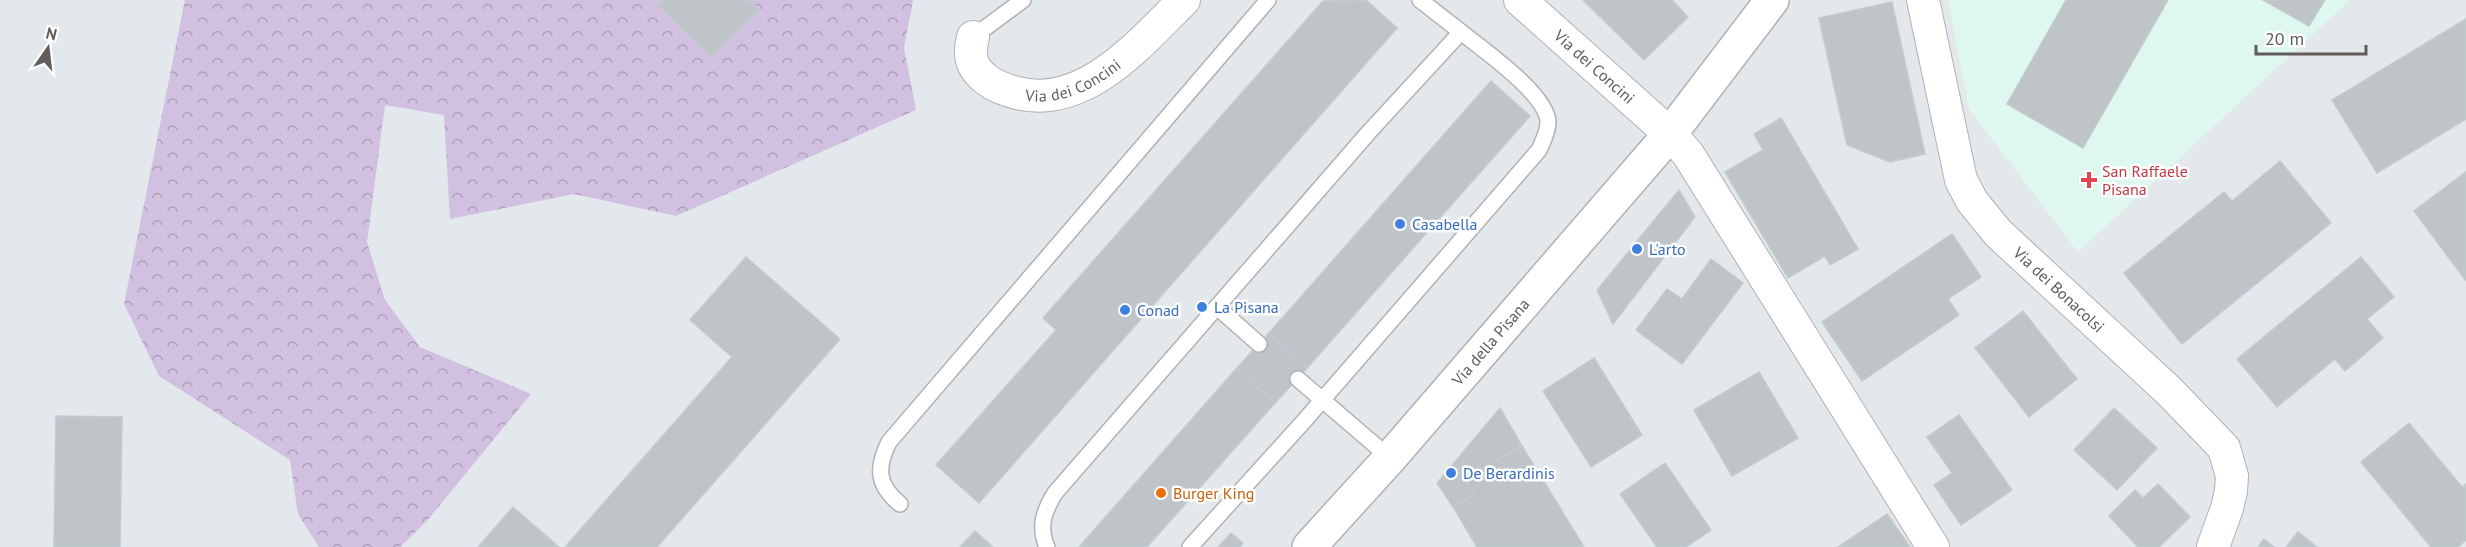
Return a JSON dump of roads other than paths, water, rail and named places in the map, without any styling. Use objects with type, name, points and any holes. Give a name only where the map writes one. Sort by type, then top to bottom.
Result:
[{"type":"main road","name":"Via della Pisana","points":[[1309,547],[1390,458],[1670,134],[1772,0]]},
{"type":"street","name":"Via dei Concini","points":[[973,37],[969,52],[970,59],[983,77],[1007,90],[1046,96],[1079,87],[1104,74],[1184,0]]},
{"type":"street","name":"Via dei Concini","points":[[1520,0],[1670,134]]},
{"type":"street","name":"Via dei Bonacolsi","points":[[1923,0],[1961,180],[1972,201],[1998,233],[2169,391],[2224,448],[2232,476],[2231,491],[2228,508],[2213,547]]},
{"type":"street","points":[[1670,134],[1688,154],[1933,547]]},
{"type":"lane","points":[[973,37],[1023,0]]},
{"type":"lane","points":[[900,504],[883,484],[880,470],[882,456],[889,442],[1268,0]]},
{"type":"lane","points":[[1190,547],[1322,400],[1539,150],[1548,122],[1544,107],[1535,94],[1420,0]]},
{"type":"lane","points":[[1047,547],[1041,528],[1048,505],[1055,493],[1369,132],[1461,32]]},
{"type":"lane","points":[[1217,307],[1259,344]]},
{"type":"lane","points":[[1298,379],[1390,458]]},
{"type":"place","name":"San Raffaele Pisana","points":[[2089,180]]},
{"type":"place","name":"Casabella","points":[[1400,224]]},
{"type":"place","name":"L'arto","points":[[1637,249]]},
{"type":"place","name":"La Pisana","points":[[1202,307]]},
{"type":"place","name":"Conad","points":[[1125,310]]},
{"type":"place","name":"De Berardinis","points":[[1451,473]]},
{"type":"place","name":"Burger King","points":[[1161,493]]}]
